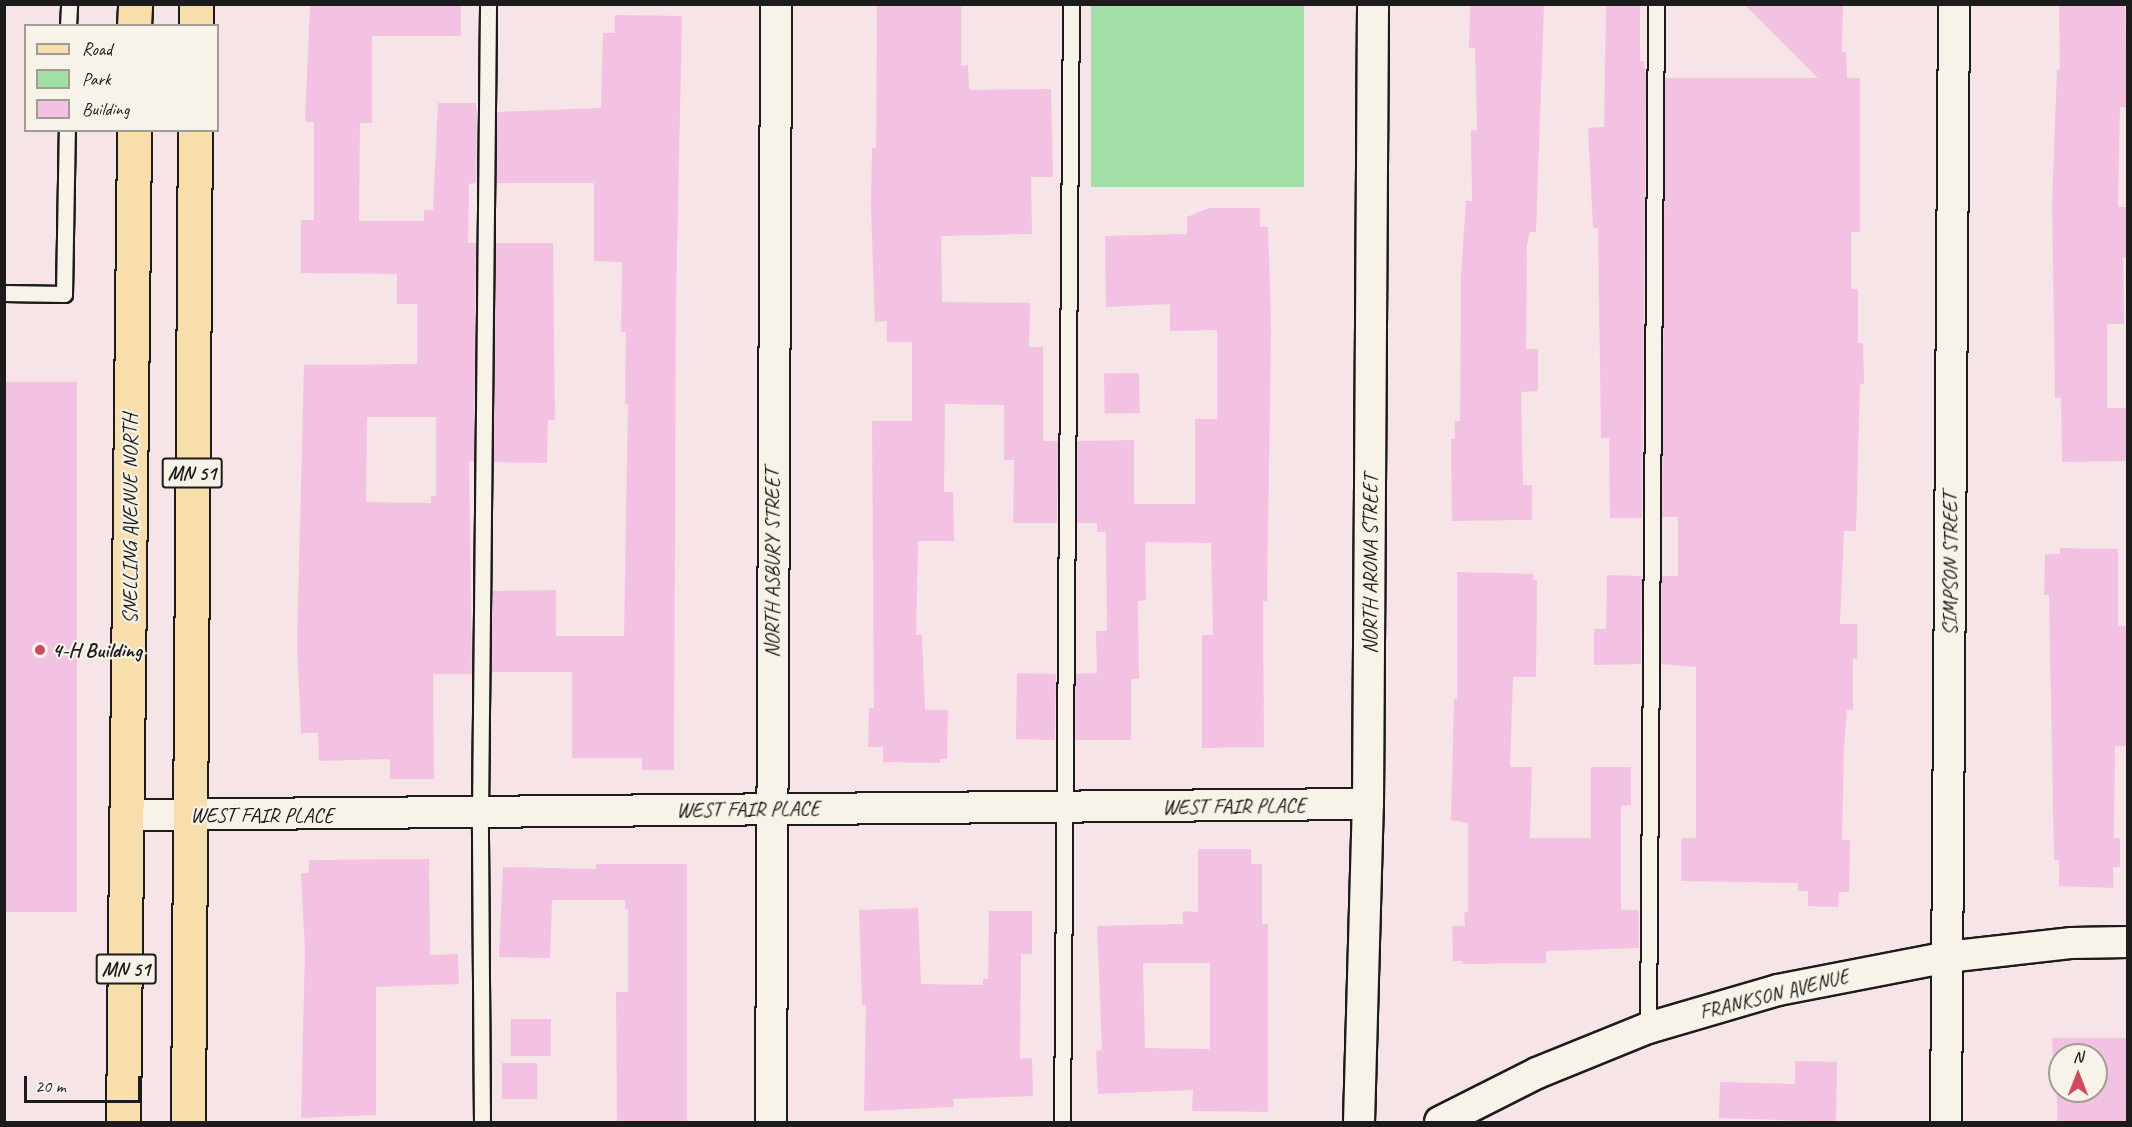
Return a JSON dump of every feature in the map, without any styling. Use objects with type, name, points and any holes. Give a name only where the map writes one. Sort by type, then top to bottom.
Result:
[{"type":"main road","points":[[134,24],[135,4]]},
{"type":"main road","points":[[196,4],[196,24]]},
{"type":"main road","name":"SNELLING AVENUE NORTH","points":[[123,1122],[134,132]]},
{"type":"main road","name":"MN 51","points":[[188,1122],[195,132]]},
{"type":"street","name":"NORTH ASBURY STREET","points":[[771,1122],[776,4]]},
{"type":"street","name":"NORTH ARONA STREET","points":[[1359,1122],[1368,804],[1373,4]]},
{"type":"street","name":"SIMPSON STREET","points":[[1946,1122],[1954,4]]},
{"type":"street","name":"WEST FAIR PLACE","points":[[128,815],[1368,804]]},
{"type":"street","name":"FRANKSON AVENUE","points":[[1440,1122],[1537,1073],[1648,1028],[1778,990],[1947,957],[2072,942],[2127,942]]},
{"type":"lane","points":[[68,24],[69,4]]},
{"type":"lane","points":[[482,1122],[480,813],[488,4]]},
{"type":"lane","points":[[1062,1122],[1071,4]]},
{"type":"lane","points":[[1648,1028],[1656,4]]},
{"type":"lane","points":[[4,293],[64,294],[67,132]]},
{"type":"green space","points":[[1091,5],[1304,5],[1304,187],[1091,187]]},
{"type":"building","points":[[310,4],[461,4],[461,36],[372,36],[372,123],[360,123],[359,221],[424,221],[424,210],[433,210],[438,103],[476,103],[476,183],[469,184],[468,243],[476,243],[474,461],[469,461],[472,674],[433,674],[434,779],[390,779],[390,759],[319,761],[318,733],[301,733],[297,645],[304,365],[417,364],[417,304],[397,304],[397,274],[301,273],[301,220],[314,220],[314,122],[305,122]],"holes":[[[367,417],[436,417],[436,496],[431,496],[431,503],[366,502]]]},
{"type":"building","points":[[877,4],[961,4],[961,66],[968,65],[969,90],[1051,89],[1053,177],[1031,177],[1032,234],[941,236],[942,302],[1030,303],[1029,347],[1043,347],[1043,441],[1058,441],[1057,523],[1013,523],[1014,460],[1004,460],[1004,405],[945,404],[944,492],[953,492],[954,541],[918,541],[916,635],[922,635],[925,710],[948,710],[947,759],[940,759],[940,763],[883,762],[883,747],[868,747],[869,708],[874,708],[872,421],[912,421],[912,342],[887,342],[887,321],[875,322],[871,208],[872,148],[876,148]]},
{"type":"building","points":[[1544,4],[1536,232],[1530,232],[1527,245],[1526,349],[1538,349],[1538,391],[1521,392],[1523,485],[1532,485],[1532,520],[1452,521],[1451,439],[1455,439],[1455,421],[1460,421],[1461,276],[1466,201],[1472,201],[1471,130],[1477,130],[1475,48],[1469,48],[1470,5]]},
{"type":"building","points":[[1606,4],[1640,4],[1640,61],[1644,61],[1646,78],[1642,518],[1610,518],[1609,438],[1601,438],[1598,228],[1593,228],[1588,128],[1604,127]]},
{"type":"building","points":[[1843,4],[1842,52],[1846,52],[1847,78],[1860,78],[1860,232],[1851,232],[1851,289],[1858,289],[1858,343],[1863,343],[1864,384],[1860,384],[1856,531],[1844,531],[1840,624],[1857,624],[1857,659],[1853,659],[1853,710],[1847,710],[1844,747],[1842,840],[1850,840],[1849,892],[1839,892],[1838,907],[1808,906],[1808,891],[1798,891],[1798,883],[1681,881],[1681,838],[1696,838],[1696,667],[1661,664],[1661,576],[1678,576],[1678,517],[1662,517],[1665,78],[1818,78],[1745,5]]},
{"type":"building","points":[[2059,4],[2125,4],[2127,108],[2120,107],[2118,207],[2127,207],[2127,258],[2123,258],[2124,324],[2107,324],[2107,408],[2127,408],[2127,461],[2062,462],[2061,398],[2055,398],[2052,205],[2057,69],[2060,70]]},
{"type":"building","points":[[615,15],[682,16],[676,300],[674,770],[642,770],[642,758],[572,758],[572,672],[491,672],[492,591],[556,590],[556,636],[624,636],[628,404],[625,404],[626,332],[621,332],[622,262],[594,261],[594,183],[496,183],[497,112],[601,108],[603,33],[615,33]]},
{"type":"building","points":[[1209,208],[1260,208],[1260,227],[1268,227],[1271,324],[1267,601],[1263,601],[1264,747],[1202,748],[1202,635],[1213,635],[1211,543],[1145,542],[1146,600],[1138,601],[1139,679],[1131,679],[1131,740],[1075,740],[1075,674],[1097,673],[1096,631],[1107,631],[1106,532],[1097,532],[1097,523],[1077,523],[1077,441],[1134,440],[1134,504],[1195,504],[1195,419],[1217,419],[1217,330],[1170,331],[1170,304],[1106,307],[1105,236],[1187,234],[1187,217]]},
{"type":"building","points":[[495,243],[553,243],[555,420],[548,420],[547,463],[493,462]]},
{"type":"building","points":[[1139,373],[1140,413],[1105,414],[1104,374]]},
{"type":"building","name":"4-H Building","points":[[4,382],[77,382],[77,912],[4,912]]},
{"type":"building","points":[[2060,548],[2118,549],[2118,626],[2127,626],[2127,746],[2115,746],[2114,838],[2120,838],[2120,867],[2113,867],[2113,888],[2059,886],[2059,860],[2054,860],[2049,595],[2044,595],[2045,554],[2060,554]]},
{"type":"building","points":[[1457,572],[1533,574],[1533,580],[1537,580],[1536,677],[1513,677],[1510,767],[1532,767],[1530,838],[1591,838],[1591,767],[1631,767],[1631,805],[1621,806],[1621,910],[1639,910],[1639,948],[1546,951],[1546,963],[1463,964],[1463,961],[1453,961],[1452,926],[1465,926],[1464,912],[1468,912],[1468,823],[1451,820],[1454,699],[1457,699]]},
{"type":"building","points":[[1607,575],[1642,576],[1641,664],[1594,665],[1594,629],[1606,629]]},
{"type":"building","points":[[1017,673],[1056,674],[1055,740],[1016,739]]},
{"type":"building","points":[[1198,849],[1251,849],[1251,864],[1262,864],[1262,924],[1268,924],[1268,1112],[1192,1111],[1193,1090],[1098,1094],[1096,1051],[1102,1050],[1097,926],[1183,924],[1183,911],[1198,912]],"holes":[[[1143,963],[1210,963],[1210,1049],[1145,1048]]]},
{"type":"building","points":[[429,859],[430,955],[458,954],[459,984],[376,987],[376,1115],[301,1118],[305,951],[301,873],[309,873],[309,860]]},
{"type":"building","points":[[596,864],[687,864],[687,1122],[617,1121],[616,992],[628,992],[628,909],[625,909],[625,900],[552,900],[550,958],[499,957],[503,867],[596,869]]},
{"type":"building","points":[[918,908],[921,984],[983,985],[983,979],[988,979],[989,911],[1032,911],[1032,954],[1021,954],[1020,1059],[1032,1058],[1033,1096],[953,1099],[954,1107],[864,1111],[866,1005],[862,1005],[859,910]]},
{"type":"building","points":[[511,1019],[551,1019],[551,1056],[511,1056]]},
{"type":"building","points":[[2052,1038],[2127,1038],[2126,1122],[2057,1122],[2057,1103],[2108,1103],[2108,1043],[2052,1043]]},
{"type":"building","points":[[1795,1061],[1837,1062],[1836,1122],[1719,1118],[1720,1082],[1795,1084]]},
{"type":"building","points":[[502,1063],[537,1063],[537,1099],[502,1099]]},
{"type":"place","name":"4-H Building","points":[[40,650]]}]
